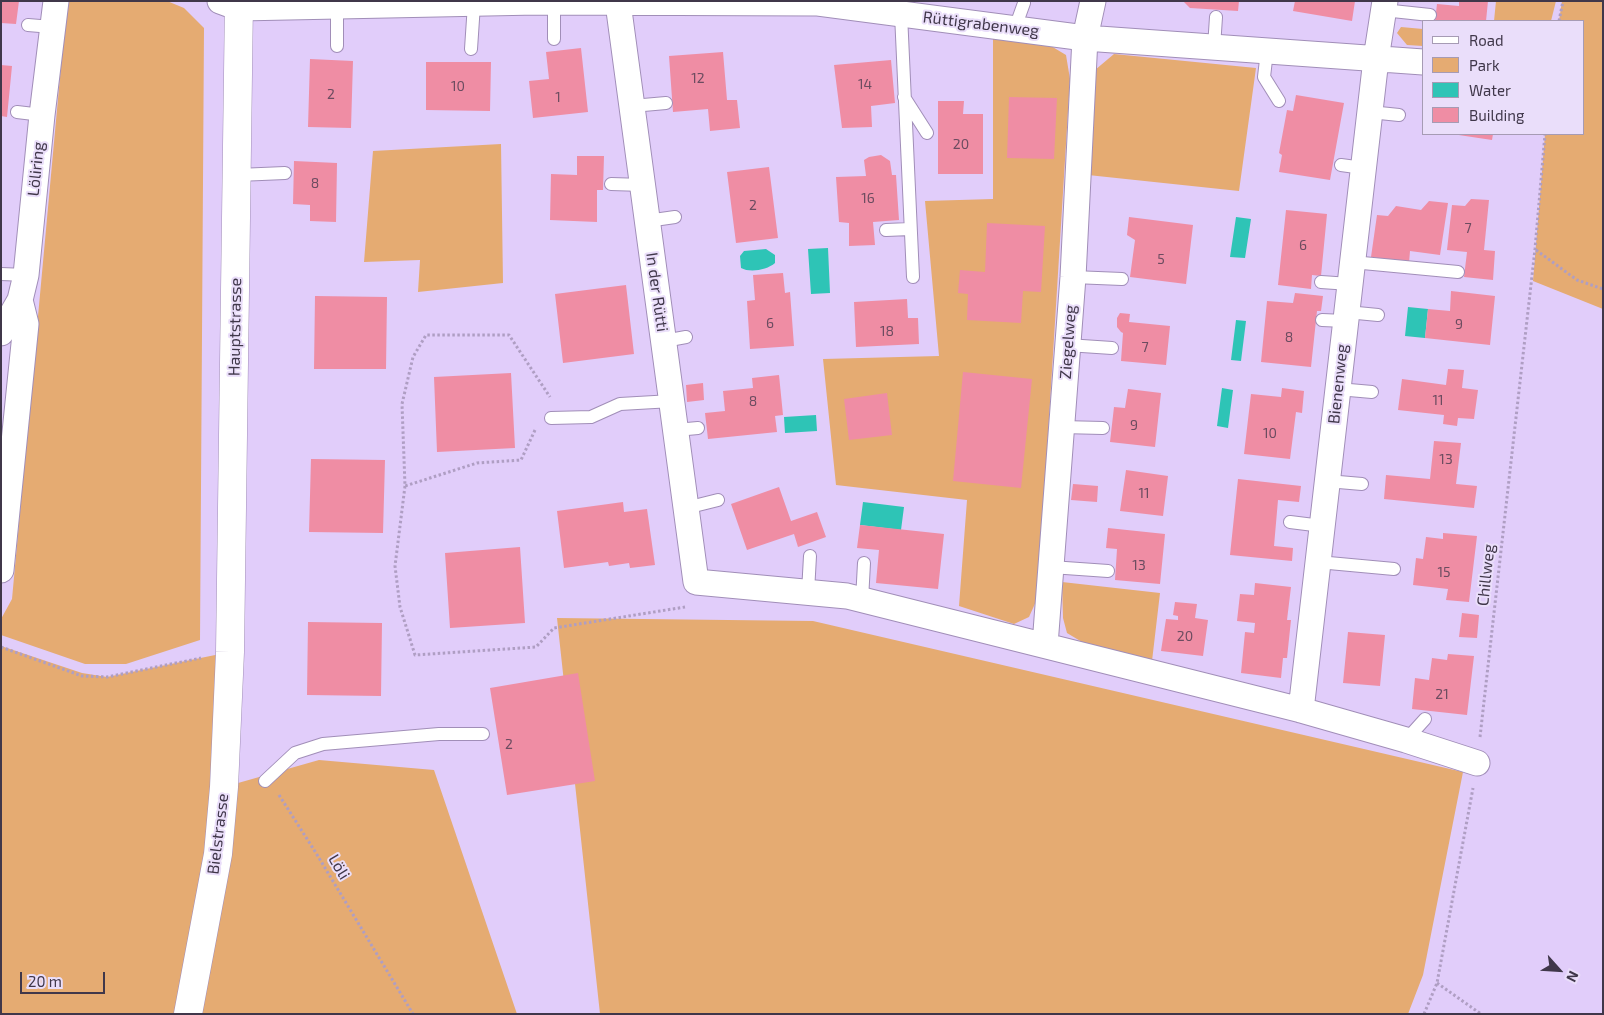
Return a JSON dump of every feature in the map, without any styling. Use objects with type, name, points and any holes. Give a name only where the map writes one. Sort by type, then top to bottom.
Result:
[{"type":"main road","name":"Hauptstrasse","points":[[230,652],[238,175],[233,4]]},
{"type":"main road","name":"Bielstrasse","points":[[188,1014],[218,854],[224,787],[230,652]]},
{"type":"street","name":"Löliring","points":[[1,333],[20,300],[26,275],[42,115],[56,1]]},
{"type":"street","name":"Ziegelweg","points":[[1045,645],[1073,277],[1085,38],[1093,1]]},
{"type":"street","name":"In der Rütti","points":[[618,2],[648,221],[675,339],[672,401],[687,429],[686,508],[696,582]]},
{"type":"street","name":"Rüttigrabenweg","points":[[233,4],[818,2],[1085,38],[1422,62]]},
{"type":"street","name":"Bienenweg","points":[[1301,710],[1338,389],[1338,318],[1351,273],[1352,167],[1370,112],[1384,5]]},
{"type":"street","points":[[1,570],[26,324],[20,300]]},
{"type":"street","points":[[696,582],[847,596],[1301,710],[1406,740],[1477,763]]},
{"type":"lane","points":[[543,2],[554,39]]},
{"type":"lane","points":[[1015,28],[1024,3]]},
{"type":"lane","points":[[471,49],[474,4]]},
{"type":"lane","points":[[329,5],[337,46]]},
{"type":"lane","points":[[1384,5],[1430,15]]},
{"type":"lane","points":[[901,14],[913,277]]},
{"type":"lane","points":[[1214,47],[1216,17]]},
{"type":"lane","points":[[28,25],[52,28]]},
{"type":"lane","points":[[1267,51],[1264,77],[1279,101]]},
{"type":"lane","points":[[904,97],[927,133]]},
{"type":"lane","points":[[632,106],[666,103]]},
{"type":"lane","points":[[17,112],[42,115]]},
{"type":"lane","points":[[1370,112],[1399,115]]},
{"type":"lane","points":[[238,175],[285,173]]},
{"type":"lane","points":[[611,184],[643,185]]},
{"type":"lane","points":[[648,221],[676,217]]},
{"type":"lane","points":[[886,230],[910,230]]},
{"type":"lane","points":[[1321,282],[1351,273],[1458,272]]},
{"type":"lane","points":[[1,274],[26,275]]},
{"type":"lane","points":[[1073,277],[1122,279]]},
{"type":"lane","points":[[1338,318],[1378,315]]},
{"type":"lane","points":[[1068,345],[1112,348]]},
{"type":"lane","points":[[1338,389],[1372,392]]},
{"type":"lane","points":[[551,418],[591,416],[620,404],[672,401]]},
{"type":"lane","points":[[1061,427],[1103,428]]},
{"type":"lane","points":[[1327,481],[1362,484]]},
{"type":"lane","points":[[686,508],[718,500]]},
{"type":"lane","points":[[1290,522],[1322,526]]},
{"type":"lane","points":[[808,592],[810,556]]},
{"type":"lane","points":[[1318,562],[1394,569]]},
{"type":"lane","points":[[862,600],[864,563]]},
{"type":"lane","points":[[1051,567],[1108,571]]},
{"type":"lane","points":[[1406,740],[1425,719]]},
{"type":"lane","points":[[265,781],[295,753],[323,744],[439,734],[483,734]]},
{"type":"path","points":[[1559,20],[1563,1]]},
{"type":"path","name":"Chillweg","points":[[1424,1014],[1437,984],[1477,763],[1535,249],[1545,135]]},
{"type":"path","points":[[1535,249],[1577,280],[1603,289]]},
{"type":"path","points":[[550,398],[509,335],[426,335],[413,357],[402,404],[405,486],[396,566],[400,607],[415,655],[536,647],[554,628],[698,605],[696,582]]},
{"type":"path","points":[[405,486],[477,463],[521,460],[538,424]]},
{"type":"path","points":[[1,647],[82,676],[107,677],[230,652]]},
{"type":"path","name":"Löli","points":[[265,781],[281,798],[413,1014]]},
{"type":"path","points":[[1437,984],[1481,1014]]},
{"type":"green space","points":[[67,1],[167,1],[184,8],[204,28],[200,640],[126,664],[85,664],[1,635],[1,619],[12,599]]},
{"type":"green space","points":[[1496,1],[1556,1],[1551,20],[1494,20]]},
{"type":"green space","points":[[1562,1],[1603,1],[1603,309],[1533,281],[1545,135],[1584,135],[1584,20],[1559,20]]},
{"type":"green space","points":[[1401,27],[1422,29],[1422,46],[1407,45],[1397,33]]},
{"type":"green space","points":[[993,39],[1046,43],[1066,55],[1070,79],[1038,597],[1029,617],[1014,624],[959,606],[967,500],[836,485],[823,359],[939,356],[925,201],[993,199]]},
{"type":"green space","points":[[1114,54],[1256,68],[1239,191],[1088,175],[1095,70]]},
{"type":"green space","points":[[501,144],[503,283],[418,292],[420,260],[364,262],[373,151]]},
{"type":"green space","points":[[1062,582],[1160,593],[1152,661],[1082,642],[1067,633],[1063,618]]},
{"type":"green space","points":[[557,618],[813,621],[1463,772],[1423,975],[1408,1014],[600,1014]]},
{"type":"green space","points":[[1,646],[82,673],[107,677],[230,652],[224,787],[319,760],[434,770],[517,1014],[1,1014]]},
{"type":"water","points":[[1236,217],[1251,219],[1245,258],[1230,257]]},
{"type":"water","points":[[828,248],[830,293],[811,294],[808,249]]},
{"type":"water","points":[[766,249],[775,255],[775,263],[758,270],[745,270],[741,268],[740,256],[744,251]]},
{"type":"water","points":[[1408,307],[1428,309],[1425,338],[1405,336]]},
{"type":"water","points":[[1236,320],[1246,321],[1241,361],[1231,360]]},
{"type":"water","points":[[1222,388],[1233,390],[1228,428],[1217,426]]},
{"type":"water","points":[[816,415],[817,431],[785,433],[784,417]]},
{"type":"water","points":[[863,502],[904,507],[901,530],[860,525]]},
{"type":"building","points":[[1,1],[19,1],[16,24],[1,23]]},
{"type":"building","points":[[1183,1],[1239,1],[1238,11],[1190,8]]},
{"type":"building","points":[[1295,1],[1355,1],[1352,21],[1293,11]]},
{"type":"building","points":[[1459,1],[1488,1],[1486,20],[1435,20],[1437,4],[1459,6]]},
{"type":"building","points":[[581,48],[588,112],[533,118],[529,81],[549,79],[546,52]]},
{"type":"building","points":[[723,52],[727,100],[737,100],[740,128],[710,131],[708,109],[673,112],[669,56]]},
{"type":"building","points":[[310,59],[353,61],[351,128],[308,127]]},
{"type":"building","points":[[891,60],[895,103],[871,106],[872,127],[842,128],[834,65]]},
{"type":"building","points":[[426,62],[491,62],[490,111],[426,110]]},
{"type":"building","points":[[1,65],[12,66],[7,117],[1,116]]},
{"type":"building","points":[[1296,95],[1344,103],[1330,180],[1279,172],[1282,155],[1279,153],[1287,110],[1293,111]]},
{"type":"building","points":[[1009,97],[1057,98],[1054,159],[1007,158]]},
{"type":"building","points":[[938,101],[964,101],[963,114],[983,114],[983,174],[938,174]]},
{"type":"building","points":[[1459,135],[1493,135],[1492,140]]},
{"type":"building","points":[[881,155],[890,161],[892,175],[896,175],[899,220],[873,222],[875,245],[849,246],[849,223],[839,222],[836,177],[866,176],[864,160]]},
{"type":"building","points":[[577,156],[604,156],[603,190],[597,190],[597,222],[550,220],[551,174],[577,175]]},
{"type":"building","points":[[294,161],[337,163],[336,222],[310,221],[310,205],[293,204]]},
{"type":"building","points":[[769,167],[778,238],[736,243],[727,172]]},
{"type":"building","points":[[1471,199],[1489,200],[1484,250],[1495,251],[1493,280],[1464,277],[1467,252],[1447,250],[1452,205],[1465,206]]},
{"type":"building","points":[[1429,201],[1448,203],[1440,255],[1410,251],[1409,263],[1371,257],[1377,215],[1388,216],[1396,206],[1421,210]]},
{"type":"building","points":[[1286,210],[1327,214],[1321,276],[1312,275],[1311,289],[1278,285]]},
{"type":"building","points":[[1129,217],[1193,225],[1186,284],[1130,277],[1135,240],[1127,235]]},
{"type":"building","points":[[987,223],[1045,226],[1041,292],[1023,291],[1021,323],[967,320],[968,294],[958,293],[960,270],[985,272]]},
{"type":"building","points":[[783,273],[785,293],[790,292],[794,346],[750,349],[747,301],[755,300],[753,275]]},
{"type":"building","points":[[626,285],[634,354],[563,363],[555,294]]},
{"type":"building","points":[[1451,291],[1495,296],[1490,345],[1425,338],[1428,309],[1450,311]]},
{"type":"building","points":[[1295,293],[1323,296],[1321,311],[1317,311],[1311,367],[1261,362],[1267,301],[1293,303]]},
{"type":"building","points":[[315,296],[387,297],[386,369],[314,369]]},
{"type":"building","points":[[907,299],[908,318],[918,318],[919,344],[856,347],[854,302]]},
{"type":"building","points":[[1120,313],[1130,314],[1129,322],[1170,326],[1166,365],[1121,361],[1123,333],[1117,327],[1117,318]]},
{"type":"building","points":[[1448,369],[1464,370],[1462,388],[1478,390],[1474,419],[1458,418],[1457,426],[1443,424],[1444,415],[1398,410],[1402,379],[1446,385]]},
{"type":"building","points":[[963,372],[1032,379],[1021,488],[953,481]]},
{"type":"building","points":[[511,373],[515,448],[437,452],[434,377]]},
{"type":"building","points":[[779,375],[783,415],[775,416],[777,432],[708,439],[705,413],[725,411],[723,391],[753,388],[752,378]]},
{"type":"building","points":[[703,383],[704,400],[687,402],[686,385]]},
{"type":"building","points":[[1282,388],[1304,391],[1302,413],[1296,412],[1290,459],[1244,454],[1251,394],[1281,397]]},
{"type":"building","points":[[1128,389],[1161,393],[1155,447],[1110,442],[1114,407],[1125,408]]},
{"type":"building","points":[[887,393],[892,435],[849,440],[844,399]]},
{"type":"building","points":[[1434,441],[1461,443],[1456,484],[1477,486],[1474,508],[1384,499],[1386,475],[1430,479]]},
{"type":"building","points":[[311,459],[385,460],[383,533],[309,532]]},
{"type":"building","points":[[1126,470],[1168,476],[1163,516],[1120,511]]},
{"type":"building","points":[[1238,479],[1301,486],[1299,502],[1278,500],[1274,546],[1293,548],[1292,561],[1230,555]]},
{"type":"building","points":[[1073,484],[1098,486],[1097,502],[1071,500]]},
{"type":"building","points":[[779,487],[791,521],[817,512],[826,537],[798,547],[794,534],[747,550],[731,504]]},
{"type":"building","points":[[623,502],[624,512],[647,509],[655,565],[630,568],[629,563],[609,566],[608,562],[564,568],[557,511]]},
{"type":"building","points":[[860,525],[944,534],[938,589],[876,583],[879,550],[857,548]]},
{"type":"building","points":[[1108,528],[1165,534],[1160,584],[1115,580],[1117,549],[1106,548]]},
{"type":"building","points":[[1443,533],[1477,536],[1469,602],[1446,600],[1448,589],[1413,585],[1416,558],[1423,559],[1426,537],[1443,539]]},
{"type":"building","points":[[520,547],[525,623],[450,628],[445,553]]},
{"type":"building","points":[[1255,583],[1291,587],[1287,620],[1291,620],[1287,658],[1283,658],[1281,678],[1241,673],[1245,632],[1254,633],[1255,623],[1237,621],[1240,594],[1254,595]]},
{"type":"building","points":[[1175,602],[1197,604],[1195,618],[1208,620],[1203,656],[1161,651],[1166,619],[1178,620],[1178,616],[1173,615]]},
{"type":"building","points":[[1462,613],[1479,615],[1477,638],[1459,637]]},
{"type":"building","points":[[308,622],[382,623],[381,696],[307,695]]},
{"type":"building","points":[[1348,632],[1385,635],[1380,686],[1343,683]]},
{"type":"building","points":[[1448,654],[1474,656],[1467,715],[1412,709],[1415,678],[1429,680],[1432,658],[1447,660]]},
{"type":"building","points":[[578,673],[595,781],[507,795],[490,688]]}]
